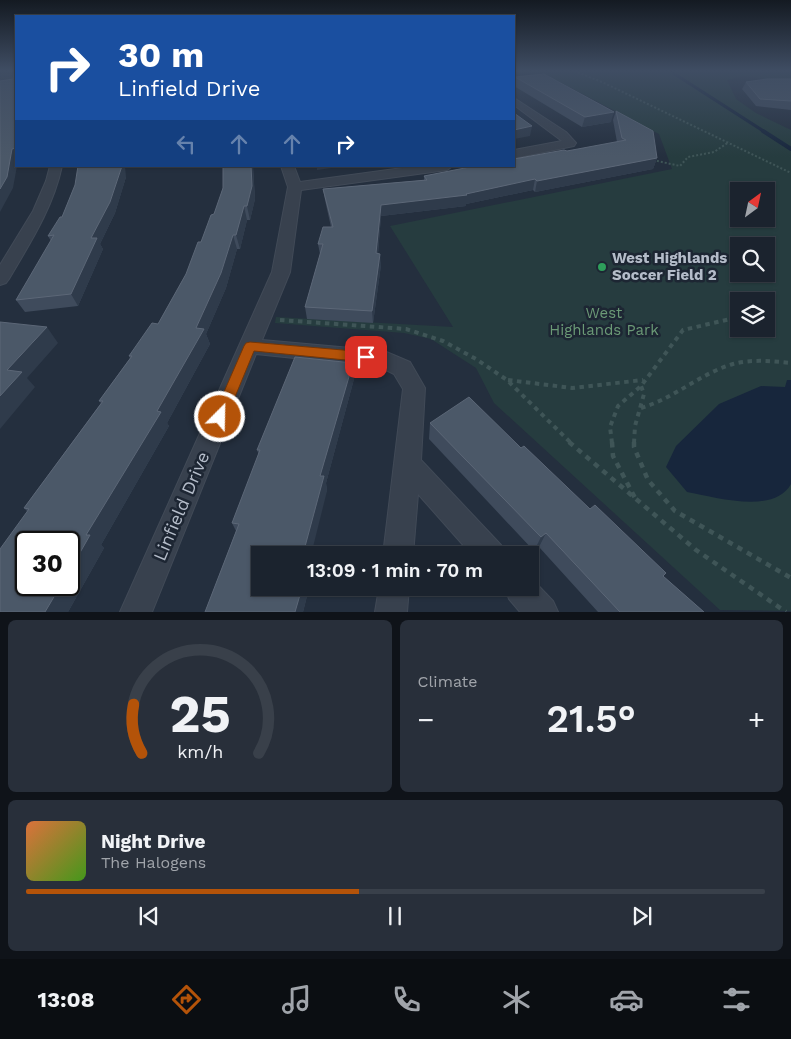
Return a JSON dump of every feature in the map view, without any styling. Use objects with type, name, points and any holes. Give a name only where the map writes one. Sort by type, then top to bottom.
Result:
[{"type":"street","points":[[515,102],[562,134],[570,143],[515,154]]},
{"type":"street","points":[[0,279],[35,220],[53,182],[56,167]]},
{"type":"street","points":[[287,167],[295,187],[440,167]]},
{"type":"street","name":"Linfield Drive","points":[[136,612],[281,272],[295,187]]},
{"type":"street","points":[[250,346],[384,358],[402,368],[414,388],[399,546]]},
{"type":"street","points":[[408,464],[483,546]]},
{"type":"street","points":[[391,612],[393,596]]},
{"type":"street","points":[[527,596],[542,612]]},
{"type":"path","points":[[639,100],[791,173]]},
{"type":"path","points":[[644,158],[680,166],[688,157],[714,152],[729,142]]},
{"type":"path","points":[[262,318],[406,329],[443,341],[507,380],[565,438],[696,550],[786,612]]},
{"type":"path","points":[[636,499],[613,456],[610,427],[618,406],[641,386],[643,380],[683,330],[730,319]]},
{"type":"path","points":[[641,408],[657,404],[726,366],[752,362],[791,363]]},
{"type":"path","points":[[507,380],[572,388],[643,380]]},
{"type":"path","points":[[641,386],[644,394],[635,426],[634,447],[648,480],[675,511],[791,578]]},
{"type":"green space","name":"West Highlands Park","points":[[593,100],[737,100],[756,113],[791,130],[791,611],[720,610],[494,403],[476,368],[431,339],[404,333],[275,323],[276,317],[453,327],[390,226],[672,169],[659,134]]},
{"type":"water","points":[[787,380],[791,380],[791,484],[783,493],[772,499],[743,502],[687,492],[666,467],[676,446],[719,404],[761,386],[785,387]]},
{"type":"building","points":[[0,100],[15,100],[15,148],[12,149],[7,177],[0,189]]},
{"type":"building","points":[[554,100],[591,100],[614,112],[585,117]]},
{"type":"building","points":[[769,100],[791,100],[791,101]]},
{"type":"building","points":[[616,111],[653,131],[657,158],[537,181],[535,179],[467,195],[381,205],[376,253],[380,254],[372,311],[305,307],[323,244],[318,244],[323,227],[333,227],[323,189],[427,180],[424,176],[470,167],[515,167],[515,159],[626,140],[622,138]]},
{"type":"building","points":[[515,114],[532,126],[515,130]]},
{"type":"building","points":[[78,167],[122,167],[110,202],[91,238],[97,238],[71,294],[16,300],[54,235],[48,236],[60,217],[62,217],[75,185]]},
{"type":"building","points":[[223,167],[251,167],[252,186],[247,206],[244,206],[236,235],[233,235],[221,273],[196,328],[204,329],[157,411],[161,412],[86,535],[90,535],[80,553],[80,531],[15,531],[15,596],[54,596],[45,612],[0,612],[0,549],[29,509],[24,508],[103,401],[99,401],[132,356],[129,356],[152,323],[158,324],[186,274],[198,242],[201,242],[211,215],[214,214],[223,188]]},
{"type":"building","points":[[0,322],[47,327],[7,370],[22,372],[0,396]]},
{"type":"building","points":[[295,357],[353,363],[320,476],[324,476],[305,546],[251,546],[251,596],[300,596],[295,612],[205,612],[239,524],[232,523],[260,450],[257,450]]},
{"type":"building","points":[[469,397],[521,448],[524,446],[590,509],[595,505],[666,573],[663,576],[704,612],[620,612],[546,533],[541,537],[430,423]]},
{"type":"waterway","points":[[714,100],[765,132]]},
{"type":"waterway","points":[[763,131],[791,149]]},
{"type":"place","name":"West Highlands Soccer Field 2","points":[[602,267]]},
{"type":"route","points":[[220,417],[250,346],[366,357]]}]
